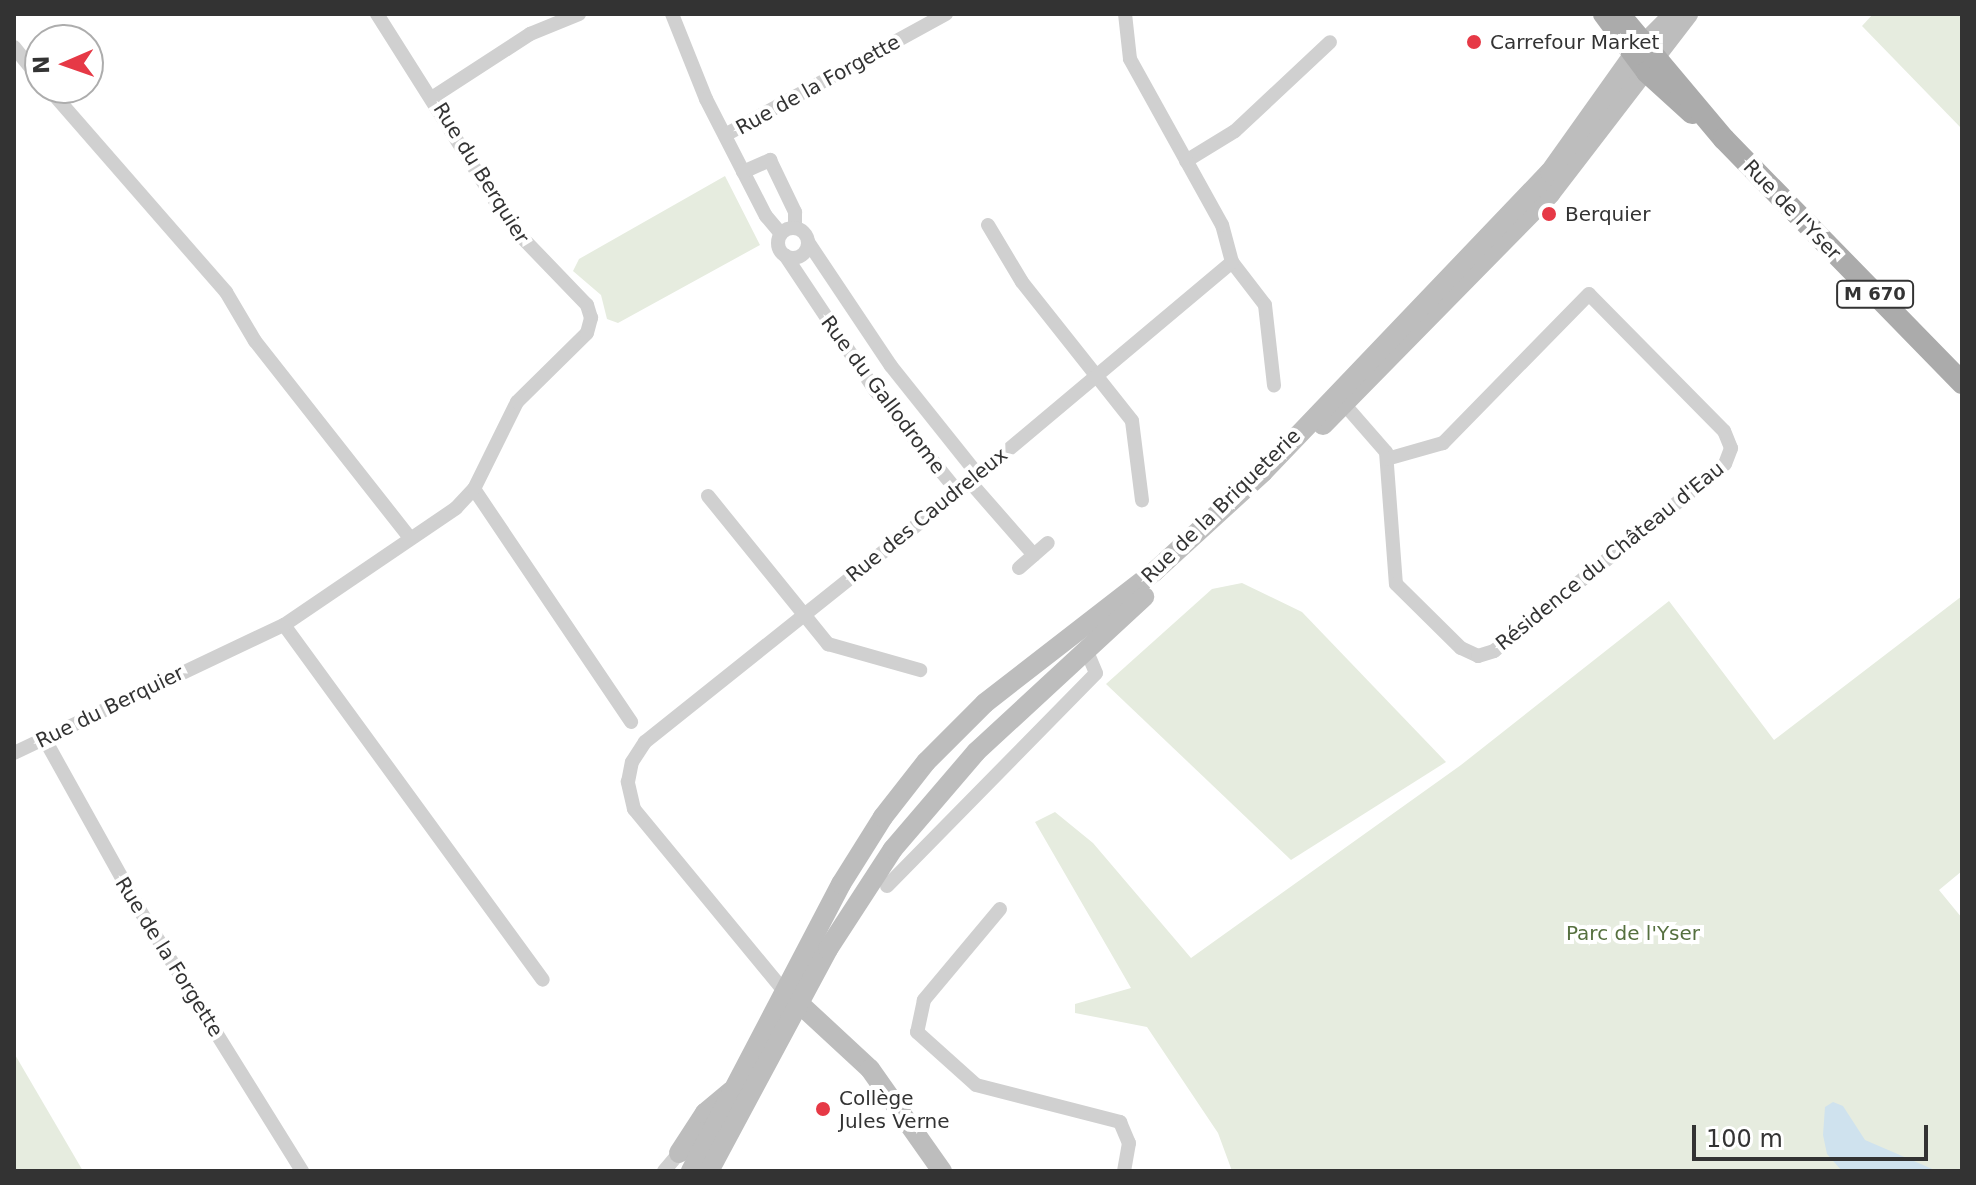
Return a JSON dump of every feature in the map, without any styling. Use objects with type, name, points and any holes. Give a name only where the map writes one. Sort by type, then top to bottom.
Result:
[{"type":"main road","name":"Rue de l'Yser","points":[[1604,14],[1962,383]]},
{"type":"main road","name":"Rue de l'Yser","points":[[1619,14],[1646,56]]},
{"type":"street","name":"Rue du Berquier","points":[[14,753],[284,625],[410,538],[474,489],[517,402],[587,333],[591,318],[581,298],[539,261],[511,226],[433,97],[377,14]]},
{"type":"street","points":[[433,97],[530,34],[579,14]]},
{"type":"street","points":[[672,14],[725,135]]},
{"type":"street","name":"Rue de la Forgette","points":[[808,242],[788,231],[743,172],[725,135],[946,14]]},
{"type":"street","points":[[1125,14],[1130,59],[1222,225],[1232,262],[1265,305],[1274,385]]},
{"type":"street","points":[[1646,56],[1674,14]]},
{"type":"street","points":[[1646,56],[1688,14]]},
{"type":"street","points":[[1186,161],[1235,131],[1330,42]]},
{"type":"street","name":"Rue de la Briqueterie","points":[[792,996],[923,811],[1004,724],[1086,649],[1340,399],[1556,165],[1646,56]]},
{"type":"street","points":[[62,104],[226,292],[255,341],[410,538]]},
{"type":"street","name":"Rue de la Forgette","points":[[743,172],[770,160],[795,212],[788,231],[778,244],[785,255]]},
{"type":"street","points":[[988,225],[1022,282],[1132,421],[1142,500]]},
{"type":"street","points":[[785,255],[801,256],[808,242]]},
{"type":"street","name":"Rue du Gallodrome","points":[[808,242],[891,366],[1034,555]]},
{"type":"street","name":"Rue du Gallodrome","points":[[785,255],[875,390],[958,492]]},
{"type":"street","name":"Rue des Caudreleux","points":[[792,996],[639,816],[628,782],[632,762],[645,742],[958,492],[1232,262]]},
{"type":"street","name":"Résidence du Château d'Eau","points":[[1340,399],[1379,439],[1387,459],[1396,584],[1461,648],[1478,656],[1494,651],[1725,464],[1731,448],[1724,431],[1589,294],[1443,443],[1387,459]]},
{"type":"street","name":"Rue de la Briqueterie","points":[[792,996],[849,871],[905,787],[965,721],[1201,532],[1340,399]]},
{"type":"street","points":[[474,489],[631,722]]},
{"type":"street","points":[[708,496],[802,615],[833,648],[895,659],[920,670]]},
{"type":"street","points":[[1019,568],[1048,543]]},
{"type":"street","points":[[887,886],[1096,673],[1086,649],[1089,636],[1116,603]]},
{"type":"street","points":[[284,625],[543,980]]},
{"type":"street","points":[[1053,650],[1086,649]]},
{"type":"street","name":"Rue de la Forgette","points":[[44,738],[139,909],[302,1171]]},
{"type":"street","points":[[1000,909],[924,1000],[917,1032],[976,1085],[1120,1122],[1129,1143],[1124,1171]]},
{"type":"street","points":[[691,1171],[792,996]]},
{"type":"street","points":[[709,1171],[792,996]]},
{"type":"street","points":[[792,996],[870,1069],[942,1171]]},
{"type":"street","points":[[664,1171],[705,1113],[738,1086]]},
{"type":"green space","points":[[1873,14],[1962,14],[1962,129],[1862,26]]},
{"type":"green space","points":[[725,176],[760,245],[618,323],[607,319],[601,295],[573,271],[579,259]]},
{"type":"green space","points":[[1242,583],[1302,612],[1446,762],[1291,860],[1106,684],[1212,589]]},
{"type":"green space","name":"Parc de l'Yser","points":[[1962,596],[1962,871],[1939,890],[1962,918],[1962,1171],[1232,1171],[1218,1133],[1147,1027],[1075,1013],[1075,1004],[1131,988],[1035,822],[1055,812],[1093,843],[1191,958],[1461,765],[1669,601],[1774,740]]},
{"type":"green space","points":[[14,1053],[83,1171],[14,1171]]},
{"type":"water","points":[[1833,1102],[1843,1106],[1865,1140],[1937,1171],[1842,1171],[1827,1154],[1823,1135],[1825,1107]]},
{"type":"place","name":"Carrefour Market","points":[[1474,42]]},
{"type":"place","name":"Berquier","points":[[1549,214]]},
{"type":"place","name":"Collège Jules Verne","points":[[823,1109]]}]
